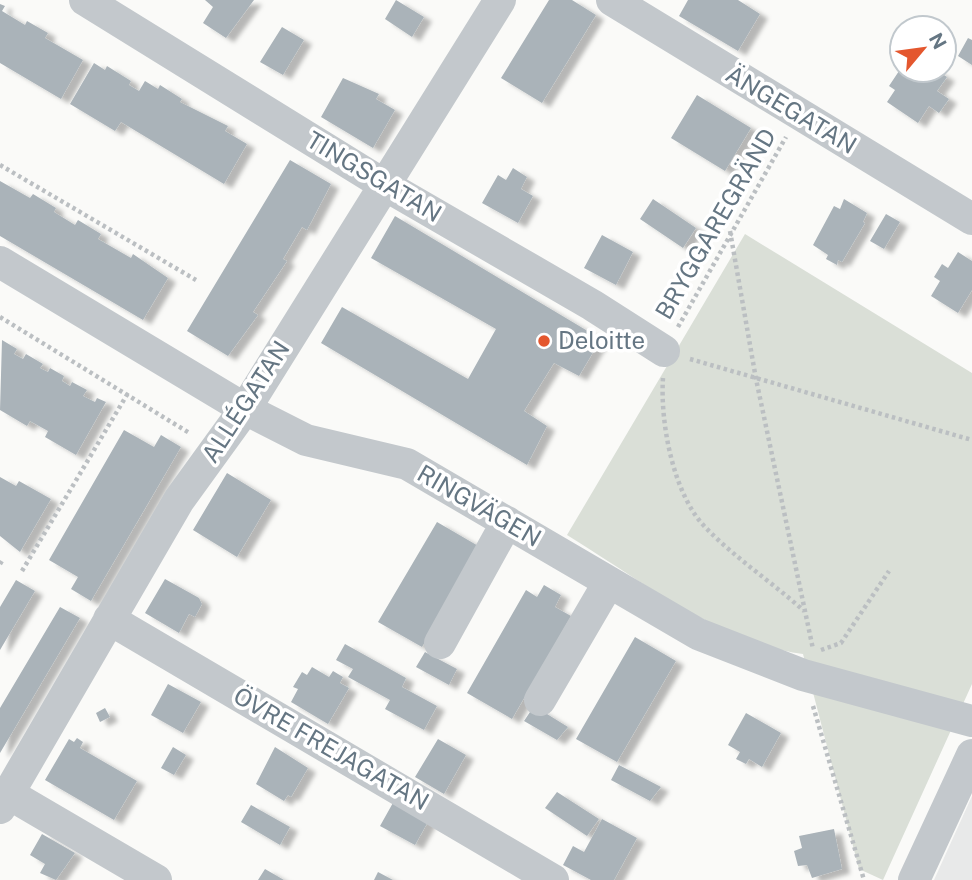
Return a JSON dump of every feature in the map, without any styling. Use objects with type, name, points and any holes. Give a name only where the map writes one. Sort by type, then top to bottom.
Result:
[{"type":"street","name":"TINGSGATAN","points":[[85,0],[383,184],[592,305],[664,351]]},
{"type":"street","name":"ALLÉGATAN","points":[[4,801],[179,500],[245,409],[500,0]]},
{"type":"street","name":"ÄNGEGATAN","points":[[612,0],[972,219]]},
{"type":"street","name":"RINGVÄGEN","points":[[0,262],[245,409],[306,440],[407,464],[698,634],[809,664],[972,721]]},
{"type":"street","points":[[440,643],[507,522]]},
{"type":"street","points":[[540,700],[609,582]]},
{"type":"street","name":"ÖVRE FREJAGATAN","points":[[109,619],[553,880]]},
{"type":"street","points":[[914,880],[972,755]]},
{"type":"street","points":[[4,801],[156,880]]},
{"type":"path","name":"BRYGGAREGRÄND","points":[[664,351],[730,231],[799,115]]},
{"type":"path","points":[[0,165],[196,280]]},
{"type":"path","points":[[730,231],[756,379],[805,611],[809,664],[864,880]]},
{"type":"path","points":[[0,317],[192,432],[186,443]]},
{"type":"path","points":[[805,611],[704,527],[679,484],[661,405],[664,351],[972,440]]},
{"type":"path","points":[[22,571],[128,393]]},
{"type":"path","points":[[809,664],[841,643],[889,571]]},
{"type":"shaded area","points":[[745,234],[972,373],[972,684],[883,880],[859,869],[803,654],[741,637],[711,623],[680,607],[567,535]]},
{"type":"shaded area","points":[[972,796],[972,880],[934,880]]},
{"type":"building","points":[[205,0],[254,0],[226,38],[203,23],[213,7]]},
{"type":"building","points":[[396,0],[424,17],[412,37],[385,19]]},
{"type":"building","points":[[549,0],[572,0],[596,15],[542,103],[501,78]]},
{"type":"building","points":[[688,0],[738,0],[760,14],[738,51],[679,16]]},
{"type":"building","points":[[0,4],[5,6],[2,11],[25,25],[27,21],[48,33],[45,38],[83,60],[61,99],[0,63]]},
{"type":"building","points":[[282,27],[304,40],[283,75],[260,62]]},
{"type":"building","points":[[968,38],[972,40],[972,65],[958,56]]},
{"type":"building","points":[[94,63],[105,70],[107,66],[131,81],[129,85],[139,91],[145,81],[158,89],[160,85],[182,99],[180,102],[228,126],[225,131],[247,144],[224,184],[121,122],[115,131],[70,104]]},
{"type":"building","points":[[343,78],[379,94],[376,99],[395,110],[373,148],[321,117]]},
{"type":"building","points":[[942,84],[937,91],[949,99],[939,113],[929,106],[918,123],[887,102],[895,90],[889,86]]},
{"type":"building","points":[[697,95],[751,128],[725,171],[671,138]]},
{"type":"building","points":[[290,160],[331,184],[307,230],[302,227],[283,259],[287,261],[253,312],[258,315],[228,356],[187,331]]},
{"type":"building","points":[[513,168],[527,177],[521,189],[533,196],[518,223],[482,203],[498,175],[506,180]]},
{"type":"building","points":[[0,181],[30,198],[33,194],[56,208],[54,212],[75,225],[78,220],[101,234],[98,239],[131,258],[133,254],[168,278],[143,320],[0,236]]},
{"type":"building","points":[[653,199],[696,228],[683,248],[640,219]]},
{"type":"building","points":[[844,199],[867,213],[863,222],[865,223],[842,262],[838,260],[837,265],[826,259],[828,255],[813,245],[834,206],[840,209]]},
{"type":"building","points":[[886,214],[900,222],[884,249],[870,241]]},
{"type":"building","name":"Deloitte","points":[[395,216],[601,339],[579,376],[554,363],[524,411],[547,426],[527,465],[321,343],[342,307],[468,379],[496,329],[371,258]]},
{"type":"building","points":[[602,235],[633,252],[616,285],[584,268]]},
{"type":"building","points":[[958,252],[972,261],[972,290],[958,313],[931,296],[940,281],[934,277],[942,264],[948,268]]},
{"type":"building","points":[[2,340],[17,349],[14,354],[23,359],[26,354],[43,364],[40,368],[48,372],[50,368],[64,376],[62,381],[70,386],[72,382],[87,390],[83,396],[95,402],[97,398],[106,402],[76,455],[45,437],[48,431],[30,421],[27,426],[0,410]]},
{"type":"building","points":[[124,430],[154,447],[161,435],[181,447],[91,601],[71,589],[78,577],[49,560]]},
{"type":"building","points":[[227,473],[271,500],[237,557],[193,530]]},
{"type":"building","points":[[0,477],[16,486],[19,481],[51,499],[20,552],[0,536]]},
{"type":"building","points":[[437,522],[480,547],[422,647],[378,622]]},
{"type":"building","points":[[165,579],[199,598],[202,604],[195,617],[189,614],[179,633],[145,613]]},
{"type":"building","points":[[16,580],[35,591],[0,650],[0,607]]},
{"type":"building","points":[[544,585],[561,595],[555,607],[571,616],[512,719],[467,693],[526,590],[537,597]]},
{"type":"building","points":[[60,607],[80,618],[0,753],[0,708]]},
{"type":"building","points":[[635,637],[676,661],[617,762],[576,739]]},
{"type":"building","points":[[345,644],[406,678],[402,687],[437,706],[424,730],[385,709],[390,700],[348,677],[353,669],[336,660]]},
{"type":"building","points":[[425,652],[457,669],[449,685],[416,667]]},
{"type":"building","points":[[312,667],[329,677],[333,671],[343,677],[340,683],[349,688],[328,724],[291,702],[298,689],[293,687],[302,672],[307,675]]},
{"type":"building","points":[[168,684],[201,702],[183,733],[151,715]]},
{"type":"building","points":[[534,706],[568,727],[557,740],[524,721]]},
{"type":"building","points":[[105,708],[110,717],[100,722],[96,713]]},
{"type":"building","points":[[746,713],[781,733],[762,767],[749,759],[746,764],[736,759],[740,752],[728,745]]},
{"type":"building","points":[[77,738],[83,742],[80,748],[137,781],[114,820],[45,780],[69,739],[74,742]]},
{"type":"building","points":[[438,739],[466,755],[444,794],[415,777]]},
{"type":"building","points":[[173,747],[186,755],[174,775],[161,768]]},
{"type":"building","points":[[275,747],[308,768],[291,797],[288,795],[284,801],[256,784]]},
{"type":"building","points":[[619,765],[661,787],[650,801],[611,780]]},
{"type":"building","points":[[557,792],[599,819],[587,836],[545,808]]},
{"type":"building","points":[[394,801],[429,820],[415,845],[380,826]]},
{"type":"building","points":[[251,805],[290,827],[280,845],[241,822]]},
{"type":"building","points":[[602,819],[637,838],[614,880],[591,880],[563,865],[573,846],[584,852]]},
{"type":"building","points":[[834,829],[842,869],[812,878],[807,865],[798,866],[794,851],[802,848],[799,836]]},
{"type":"building","points":[[42,834],[75,853],[56,880],[40,873],[45,864],[30,855]]},
{"type":"building","points":[[265,869],[284,880],[258,880]]},
{"type":"building","points":[[378,872],[393,880],[374,880]]},
{"type":"place","name":"Deloitte","points":[[544,341]]}]
